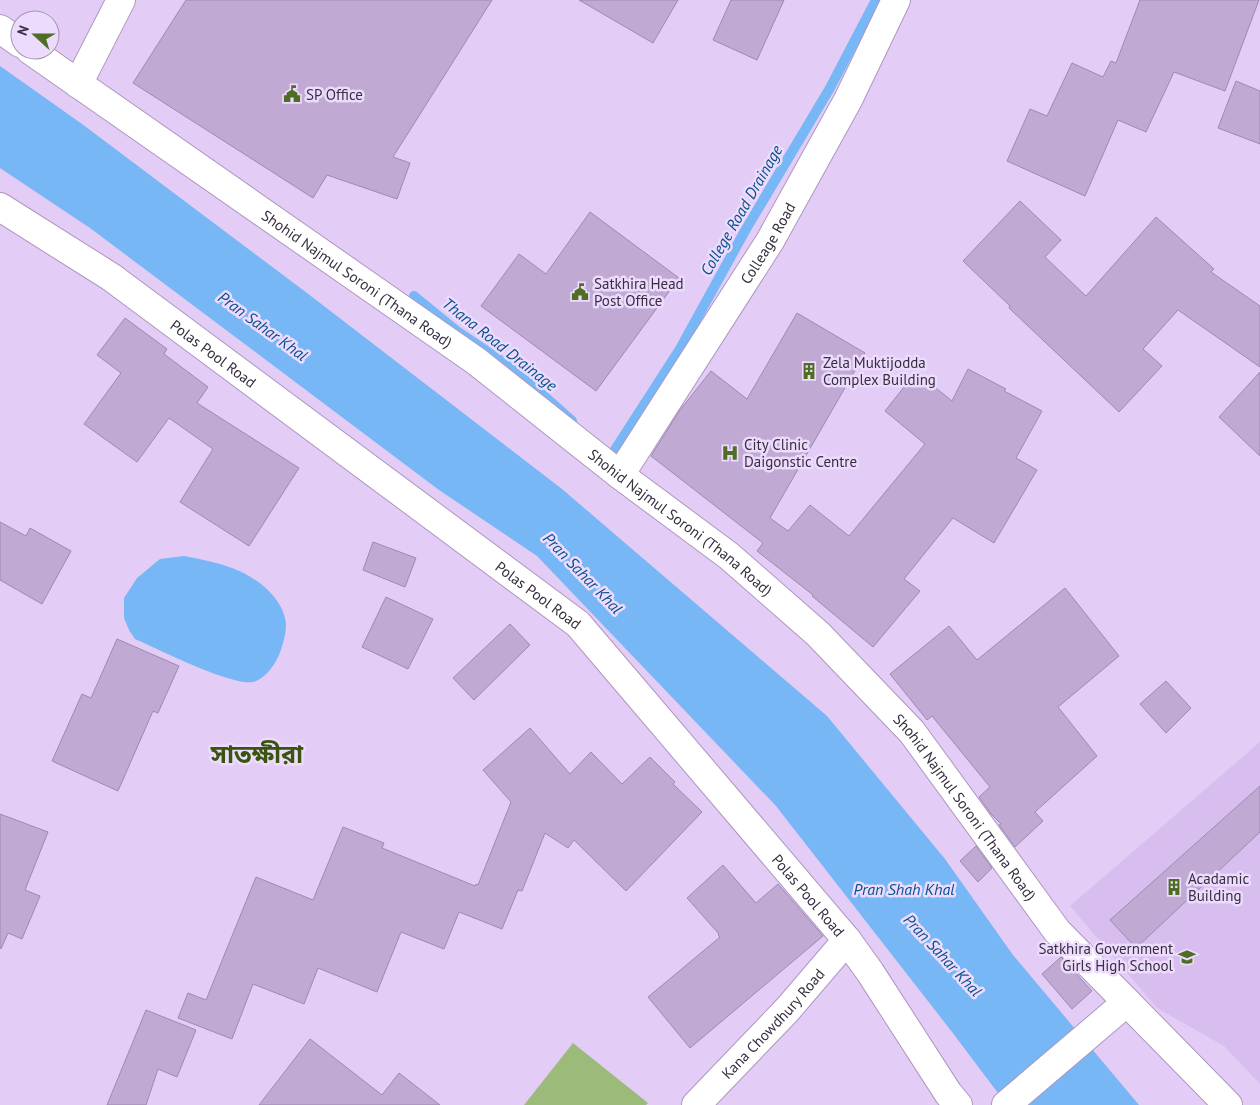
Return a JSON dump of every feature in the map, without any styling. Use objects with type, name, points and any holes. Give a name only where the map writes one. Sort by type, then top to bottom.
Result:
[{"type":"street","points":[[78,84],[121,0]]},
{"type":"street","name":"Colleage Road","points":[[620,475],[770,241],[848,100],[896,0]]},
{"type":"street","name":"Shohid Najmul Soroni (Thana Road)","points":[[44,60],[476,361],[620,475],[729,556],[818,634],[912,732],[1057,931],[1228,1105]]},
{"type":"street","name":"Polas Pool Road","points":[[0,207],[111,276],[578,624],[847,940],[870,972],[948,1093],[958,1105]]},
{"type":"street","name":"Kana Chowdhury Road","points":[[696,1105],[787,1010],[847,940]]},
{"type":"street","points":[[1006,1105],[1127,1002]]},
{"type":"shaded area","name":"Satkhira Government Girls High School","points":[[1260,742],[1260,1084],[1224,1046],[1157,1008],[1070,906]]},
{"type":"green space","points":[[573,1043],[648,1103],[646,1105],[524,1105]]},
{"type":"water","name":"Pran Shah Khal","points":[[0,66],[82,124],[307,293],[562,489],[827,716],[945,859],[1013,955],[1139,1105],[1007,1105],[776,806],[537,556],[439,490],[90,228],[0,168]]},
{"type":"water","points":[[184,556],[214,562],[240,571],[257,581],[277,601],[285,618],[285,637],[281,651],[272,668],[261,678],[253,682],[243,682],[212,673],[135,639],[129,630],[124,618],[124,598],[137,578],[160,559]]},
{"type":"building","name":"SP Office","points":[[186,0],[492,0],[393,157],[410,163],[397,199],[327,175],[313,198],[133,83]]},
{"type":"building","points":[[579,0],[678,0],[653,43]]},
{"type":"building","points":[[731,0],[784,0],[757,60],[713,40]]},
{"type":"building","points":[[1140,0],[1259,0],[1225,91],[1174,72],[1146,132],[1118,120],[1085,196],[1007,161],[1030,109],[1047,116],[1072,63],[1103,77],[1111,61],[1116,63]]},
{"type":"building","points":[[1236,81],[1260,91],[1260,144],[1218,128]]},
{"type":"building","points":[[1020,201],[1061,240],[1045,257],[1086,296],[1156,217],[1214,269],[1211,272],[1260,306],[1260,367],[1178,310],[1143,349],[1162,366],[1119,412],[1009,308],[1010,306],[963,261]]},
{"type":"building","name":"Satkhira Head Post Office","points":[[590,212],[679,278],[596,391],[481,306],[519,254],[546,274]]},
{"type":"building","points":[[797,313],[865,353],[770,518],[788,531],[810,505],[849,536],[925,444],[885,411],[916,372],[952,401],[968,369],[1042,411],[1016,458],[1037,470],[994,543],[953,518],[904,579],[920,591],[873,647],[813,595],[757,551],[763,543],[651,456],[680,410],[711,371],[747,399]]},
{"type":"building","points":[[125,318],[167,349],[164,354],[208,387],[197,403],[299,468],[249,546],[180,502],[213,449],[169,418],[137,462],[84,424],[121,373],[97,355]]},
{"type":"building","points":[[1260,372],[1260,456],[1219,417]]},
{"type":"building","points":[[0,522],[26,536],[30,528],[71,551],[42,604],[0,580]]},
{"type":"building","points":[[373,542],[416,558],[405,587],[363,570]]},
{"type":"building","points":[[1065,588],[1119,656],[1058,707],[1097,756],[1035,812],[1043,821],[1015,847],[999,825],[1001,824],[979,797],[990,787],[932,716],[927,720],[890,674],[949,626],[977,660]]},
{"type":"building","points":[[386,597],[433,619],[408,669],[362,647]]},
{"type":"building","points":[[510,624],[530,645],[474,700],[453,678]]},
{"type":"building","points":[[117,639],[179,666],[158,713],[153,711],[118,791],[52,761],[82,694],[91,698]]},
{"type":"building","points":[[1166,681],[1191,708],[1166,733],[1140,704]]},
{"type":"building","points":[[530,728],[570,774],[591,752],[622,784],[650,757],[675,782],[673,784],[702,812],[626,891],[574,840],[568,848],[545,833],[522,891],[518,890],[502,929],[459,912],[444,949],[401,932],[377,992],[318,968],[304,1004],[253,984],[232,1039],[178,1018],[188,993],[206,1000],[256,877],[313,900],[343,827],[384,843],[382,848],[475,886],[476,884],[478,885],[511,802],[483,770]]},
{"type":"building","name":"Acadamic Building","points":[[1260,786],[1260,832],[1136,948],[1110,920]]},
{"type":"building","points":[[0,814],[48,832],[25,890],[40,896],[22,939],[8,933],[1,949],[0,948]]},
{"type":"building","points":[[976,846],[992,868],[978,882],[960,861]]},
{"type":"building","points":[[723,865],[756,903],[778,884],[823,936],[690,1048],[648,997],[720,937],[687,898]]},
{"type":"building","points":[[1061,957],[1092,991],[1072,1009],[1042,974]]},
{"type":"building","points":[[146,1010],[196,1030],[177,1077],[158,1069],[146,1105],[107,1105]]},
{"type":"building","points":[[310,1039],[382,1095],[399,1073],[440,1105],[259,1105]]},
{"type":"waterway","name":"College Road Drainage","points":[[605,451],[611,456],[680,349],[746,229],[830,88],[876,0]]},
{"type":"waterway","name":"Thana Road Drainage","points":[[414,296],[458,332],[515,370],[572,421]]},
{"type":"place","name":"SP Office","points":[[292,94]]},
{"type":"place","name":"Satkhira Head Post Office","points":[[580,292]]},
{"type":"place","name":"Zela Muktijodda Complex Building","points":[[809,371]]},
{"type":"place","name":"City Clinic Daigonstic Centre","points":[[730,453]]},
{"type":"place","name":"Acadamic Building","points":[[1174,887]]},
{"type":"place","name":"Satkhira Government Girls High School","points":[[1187,957]]},
{"type":"district","name":"সাতক্ষীরা","points":[[257,754]]},
{"type":"water label","name":"Pran Sahar Khal","points":[[263,326]]},
{"type":"water label","name":"Pran Sahar Khal","points":[[583,573]]},
{"type":"water label","name":"Pran Sahar Khal","points":[[943,955]]}]
